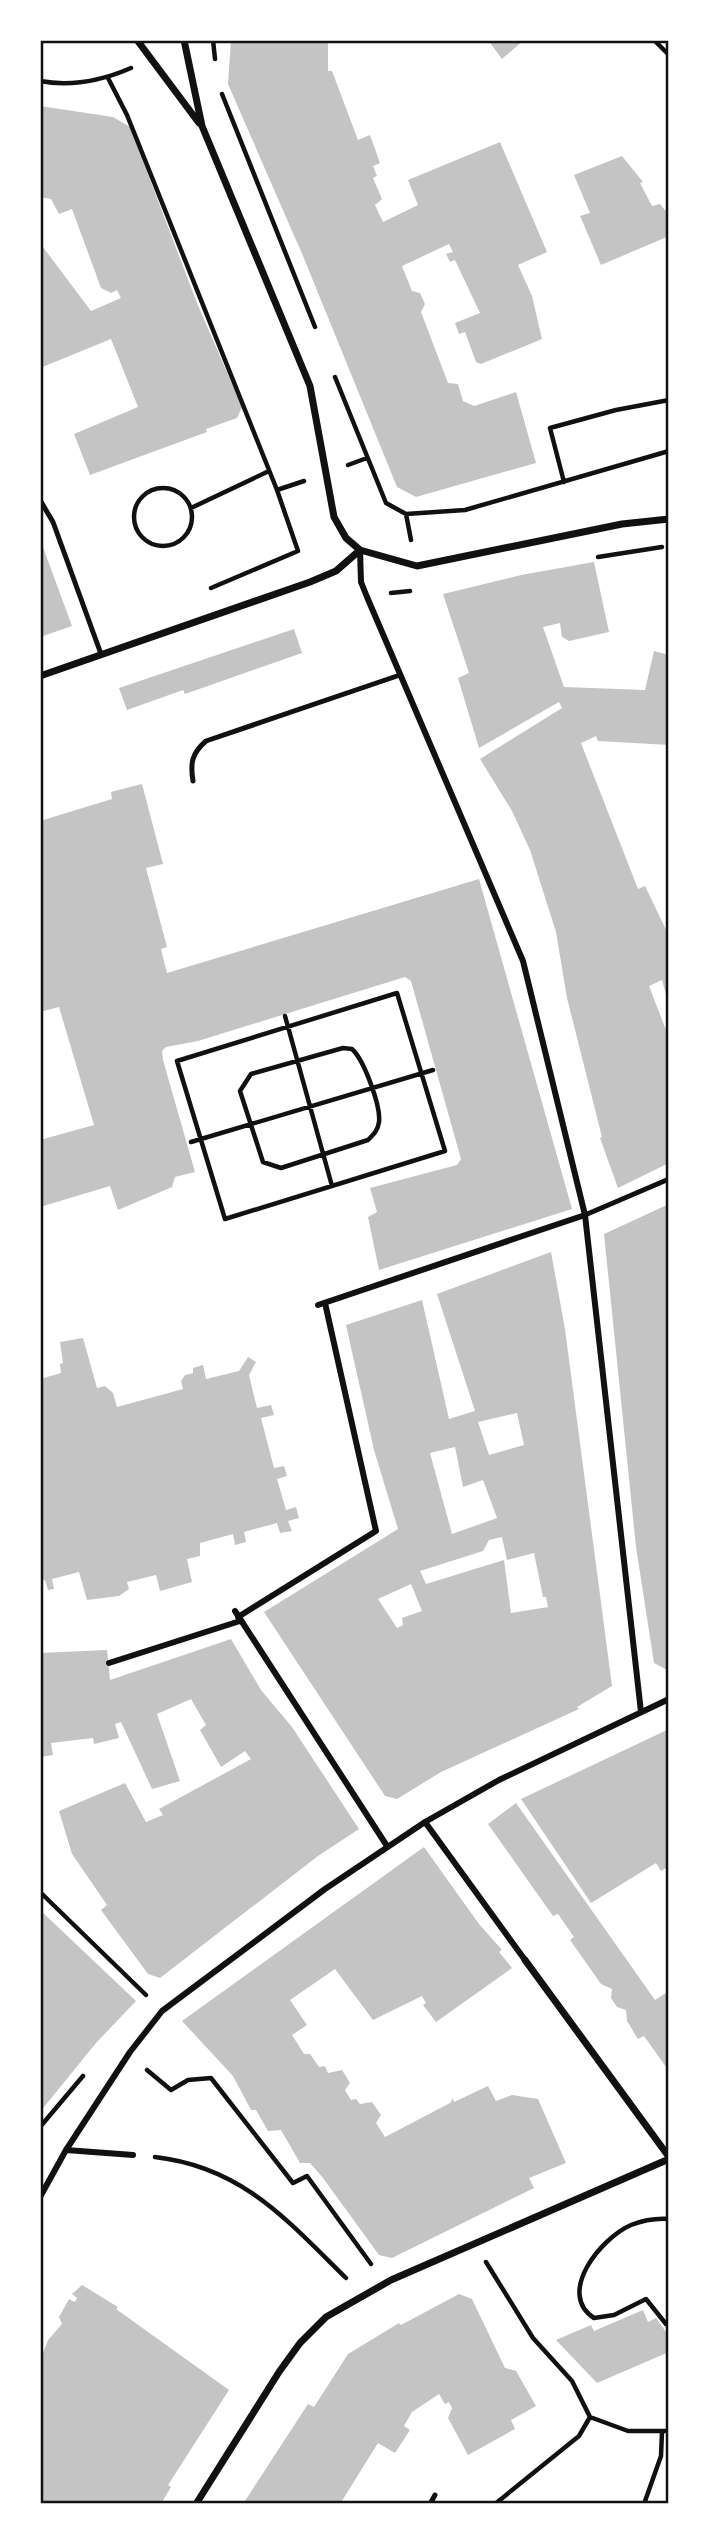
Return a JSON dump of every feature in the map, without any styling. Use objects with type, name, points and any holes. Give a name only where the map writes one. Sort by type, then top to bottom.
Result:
[{"type":"street","points":[[137,40],[202,126]]},
{"type":"street","points":[[184,40],[202,126],[310,386],[334,517],[346,538],[360,550],[417,566],[622,524],[669,519]]},
{"type":"street","points":[[40,676],[310,582],[336,571],[360,550]]},
{"type":"street","points":[[360,550],[361,582],[523,961],[585,1215],[641,1712]]},
{"type":"street","points":[[108,1663],[238,1616],[376,1531],[321,1304],[585,1215]]},
{"type":"street","points":[[238,1616],[387,1846]]},
{"type":"street","points":[[40,2197],[66,2150],[130,2052],[162,2011],[387,1846],[425,1822],[499,1780],[669,1699]]},
{"type":"street","points":[[196,2504],[300,2343],[326,2318],[391,2280],[669,2158],[425,1822]]},
{"type":"street","points":[[66,2150],[133,2155]]},
{"type":"lane","points":[[40,500],[53,522],[101,654]]},
{"type":"lane","points":[[193,781],[190,764],[197,749],[206,741],[400,675]]},
{"type":"lane","points":[[585,1215],[669,1179]]},
{"type":"lane","points":[[430,2504],[435,2495]]},
{"type":"path","points":[[213,40],[216,62]]},
{"type":"path","points":[[654,40],[669,55]]},
{"type":"path","points":[[40,81],[62,85],[108,78],[152,58]]},
{"type":"path","points":[[108,78],[127,115],[277,490],[298,551],[199,593]]},
{"type":"path","points":[[218,85],[316,329]]},
{"type":"path","points":[[331,368],[387,503],[406,514],[465,510],[669,451]]},
{"type":"path","points":[[564,482],[550,428],[616,410],[669,400]]},
{"type":"path","points":[[277,490],[367,458]]},
{"type":"path","points":[[191,508],[269,471]]},
{"type":"path","points":[[166,488],[179,492],[191,508],[192,525],[187,536],[164,547],[151,544],[140,536],[134,523],[135,509],[142,498],[153,490],[166,488]]},
{"type":"path","points":[[397,993],[422,1075],[445,1151],[225,1219],[177,1061],[397,993]]},
{"type":"path","points":[[285,1016],[295,1062],[332,1186]]},
{"type":"path","points":[[343,1048],[352,1049],[365,1063],[380,1118],[378,1130],[368,1140],[281,1168],[263,1162],[258,1154],[240,1091],[251,1074],[295,1062],[343,1048]]},
{"type":"path","points":[[191,1142],[433,1070]]},
{"type":"path","points":[[40,1892],[139,1988]]},
{"type":"path","points":[[130,2052],[171,2090],[188,2080],[211,2078],[293,2183],[307,2176],[371,2264]]},
{"type":"path","points":[[133,2155],[179,2160],[222,2174],[250,2189],[284,2217],[346,2278]]},
{"type":"path","points":[[669,2219],[655,2218],[630,2226],[607,2242],[591,2261],[580,2282],[579,2298],[584,2311],[594,2318],[614,2315],[646,2299],[666,2324],[669,2323]]},
{"type":"path","points":[[492,2273],[533,2338],[572,2381],[590,2417],[628,2431],[665,2431],[662,2456],[644,2504]]},
{"type":"path","points":[[495,2504],[579,2436],[590,2417]]},
{"type":"building","points":[[231,40],[328,40],[328,71],[332,71],[358,140],[370,135],[380,163],[373,166],[377,176],[373,178],[382,199],[375,205],[383,222],[418,205],[408,180],[500,142],[547,252],[518,265],[532,296],[542,339],[481,364],[476,362],[465,332],[459,334],[455,323],[480,313],[455,260],[450,262],[446,254],[453,252],[449,244],[402,266],[412,291],[420,293],[425,304],[421,312],[448,383],[458,384],[463,401],[474,406],[516,392],[536,463],[416,497],[397,487],[303,256],[228,84]]},
{"type":"building","points":[[488,40],[524,40],[502,59]]},
{"type":"building","points":[[40,106],[113,117],[130,127],[197,303],[242,407],[237,418],[206,429],[207,432],[90,475],[74,434],[138,407],[111,339],[40,368],[40,243],[91,311],[121,298],[117,290],[111,293],[101,288],[72,209],[59,214],[51,199],[40,197]]},
{"type":"building","points":[[622,156],[643,182],[640,183],[652,206],[660,204],[669,215],[669,236],[601,265],[580,216],[590,213],[574,175]]},
{"type":"building","points":[[40,539],[72,626],[40,637]]},
{"type":"building","points":[[594,562],[609,632],[569,641],[562,637],[560,623],[543,627],[564,687],[645,690],[654,651],[669,655],[669,745],[598,741],[596,736],[581,743],[638,889],[645,886],[669,936],[669,1005],[662,980],[649,986],[666,1030],[669,1029],[669,1163],[618,1188],[600,1138],[602,1137],[567,998],[556,932],[530,850],[512,811],[480,759],[562,708],[559,702],[479,748],[458,678],[469,673],[443,594],[521,575]]},
{"type":"building","points":[[294,629],[302,653],[185,694],[183,690],[127,710],[119,688]]},
{"type":"building","points":[[142,784],[163,864],[146,868],[167,947],[161,949],[167,973],[479,879],[572,1209],[379,1270],[368,1217],[377,1212],[370,1188],[457,1165],[461,1159],[411,981],[405,977],[198,1041],[166,1047],[162,1051],[163,1060],[195,1172],[175,1177],[172,1187],[118,1210],[110,1186],[40,1207],[40,1140],[94,1125],[59,1007],[40,1012],[40,821],[112,799],[111,792]]},
{"type":"building","points":[[669,1204],[669,1671],[654,1663],[636,1547],[604,1234]]},
{"type":"building","points":[[551,1252],[565,1329],[612,1686],[577,1707],[579,1709],[441,1772],[397,1799],[385,1796],[264,1612],[398,1529],[374,1450],[346,1325],[422,1300],[449,1419],[475,1411],[437,1294]],"holes":[[[517,1413],[524,1445],[489,1455],[478,1422]],[[455,1447],[463,1487],[483,1480],[497,1518],[452,1534],[430,1453]],[[502,1537],[507,1560],[534,1553],[543,1597],[546,1597],[548,1607],[511,1613],[504,1560],[426,1584],[420,1571],[483,1551],[489,1540]],[[411,1584],[422,1611],[402,1618],[403,1625],[397,1628],[378,1599]]]},
{"type":"building","points":[[83,1338],[97,1388],[105,1386],[113,1393],[117,1407],[183,1389],[181,1381],[185,1375],[193,1373],[193,1368],[203,1365],[206,1379],[239,1371],[248,1357],[256,1362],[249,1375],[257,1408],[271,1405],[274,1415],[261,1418],[274,1468],[284,1466],[287,1476],[277,1479],[286,1510],[296,1507],[299,1518],[288,1521],[292,1531],[280,1533],[277,1523],[244,1532],[246,1542],[235,1545],[233,1534],[200,1543],[200,1556],[187,1559],[192,1582],[160,1591],[156,1575],[127,1582],[129,1589],[119,1596],[87,1600],[79,1572],[52,1579],[54,1589],[48,1590],[45,1580],[40,1581],[40,1379],[61,1373],[60,1364],[63,1363],[60,1342]]},
{"type":"building","points":[[231,1639],[261,1690],[292,1727],[359,1829],[318,1856],[160,1978],[148,1974],[101,1910],[107,1905],[72,1854],[59,1811],[125,1783],[146,1822],[163,1815],[159,1809],[251,1759],[245,1751],[221,1767],[200,1730],[206,1725],[191,1699],[157,1714],[180,1781],[152,1789],[121,1722],[115,1724],[119,1738],[94,1744],[93,1738],[51,1743],[53,1755],[40,1757],[40,1653],[107,1650],[110,1680]]},
{"type":"building","points":[[669,1729],[669,1866],[661,1871],[656,1863],[591,1903],[521,1799]]},
{"type":"building","points":[[516,1803],[655,2000],[669,1991],[669,2071],[644,2036],[638,2039],[627,2021],[626,2010],[617,2007],[611,1998],[612,1989],[601,1984],[570,1940],[574,1937],[558,1914],[553,1916],[488,1824]]},
{"type":"building","points":[[424,1847],[479,1924],[502,1950],[499,1952],[512,1968],[436,2022],[423,2005],[426,2003],[422,1996],[373,2020],[335,1969],[290,2000],[307,2025],[292,2035],[304,2054],[310,2054],[319,2067],[325,2066],[328,2073],[342,2070],[350,2083],[345,2090],[351,2100],[356,2099],[360,2104],[372,2102],[381,2115],[376,2123],[385,2137],[450,2103],[453,2098],[454,2102],[488,2086],[496,2101],[512,2095],[538,2099],[566,2163],[529,2178],[534,2188],[392,2258],[379,2255],[323,2178],[310,2163],[300,2163],[281,2130],[268,2131],[256,2110],[251,2110],[233,2076],[182,2021]]},
{"type":"building","points":[[40,1910],[136,2001],[96,2043],[40,2112]]},
{"type":"building","points":[[82,2285],[118,2307],[116,2309],[229,2390],[168,2485],[171,2487],[161,2504],[40,2504],[40,2361],[48,2340],[62,2324],[59,2317],[69,2299],[75,2302],[77,2298],[72,2294]]},
{"type":"building","points":[[459,2294],[472,2299],[505,2368],[516,2371],[536,2406],[511,2420],[515,2429],[468,2455],[448,2418],[452,2408],[449,2402],[445,2404],[439,2394],[412,2412],[404,2426],[410,2430],[395,2453],[378,2443],[340,2504],[243,2504],[308,2404],[314,2407],[348,2354],[399,2323],[401,2325]]},
{"type":"building","points":[[643,2310],[648,2322],[656,2318],[669,2336],[669,2352],[597,2383],[556,2340],[591,2325],[594,2331]]}]
